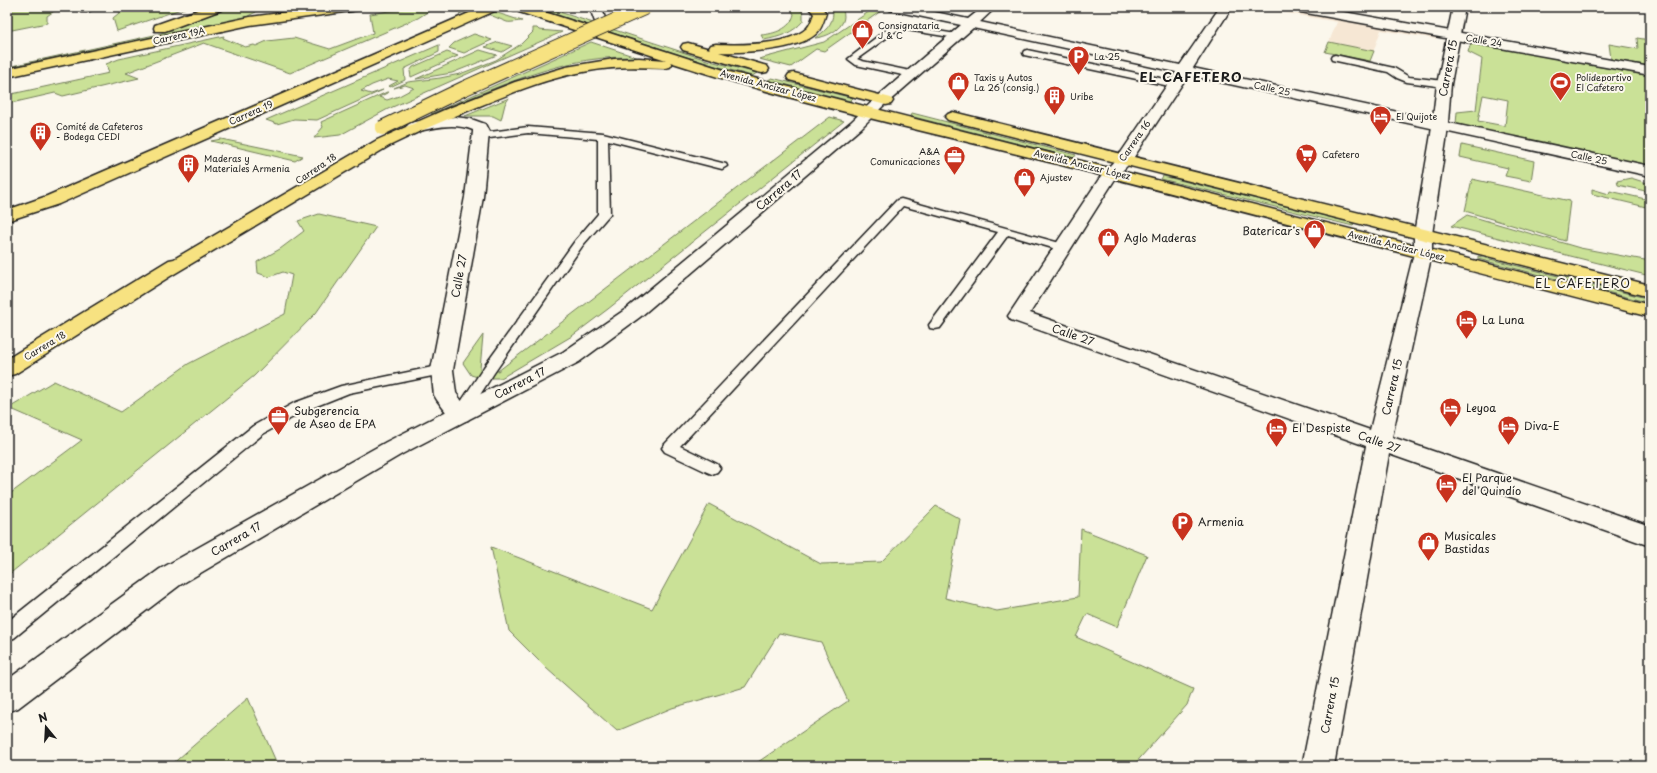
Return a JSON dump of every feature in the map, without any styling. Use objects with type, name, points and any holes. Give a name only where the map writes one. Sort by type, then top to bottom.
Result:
[{"type":"main road","name":"Carrera 19A","points":[[7,62],[133,36],[161,28],[217,7]]},
{"type":"main road","points":[[272,7],[273,10],[289,13],[307,13]]},
{"type":"main road","name":"Carrera 19A","points":[[7,73],[250,21],[352,7]]},
{"type":"main road","name":"Carrera 19","points":[[11,214],[53,200],[493,7]]},
{"type":"main road","name":"Avenida Ancizar López","points":[[517,7],[726,75],[882,105]]},
{"type":"main road","name":"Carrera 18","points":[[7,369],[165,272],[336,156],[382,128],[465,88],[646,7]]},
{"type":"main road","points":[[689,47],[741,49],[786,42],[802,36],[813,29],[820,13],[814,7]]},
{"type":"main road","points":[[11,214],[37,195],[446,12]]},
{"type":"main road","points":[[584,14],[599,13],[629,28]]},
{"type":"main road","name":"Avenida Ancizar López","points":[[674,42],[882,105],[1118,166],[1423,243],[1650,291]]},
{"type":"main road","points":[[165,272],[383,143],[414,127],[514,87],[567,70],[582,67],[642,62],[677,66],[726,75]]},
{"type":"main road","name":"Avenida Ancizar López","points":[[942,115],[1118,166]]},
{"type":"main road","name":"Avenida Ancizar López","points":[[1423,243],[1650,311]]},
{"type":"street","name":"Calle 25","points":[[894,7],[1650,171]]},
{"type":"street","name":"Carrera 17","points":[[7,698],[170,576],[394,448],[572,357],[633,313],[856,125],[882,105],[912,74],[990,7]]},
{"type":"street","name":"Carrera 16","points":[[1018,316],[1063,247],[1185,70],[1226,7]]},
{"type":"street","name":"Calle 24","points":[[1295,7],[1650,71]]},
{"type":"street","name":"Carrera 15","points":[[1318,766],[1379,442],[1423,243],[1440,125],[1439,117],[1444,84],[1459,7]]},
{"type":"street","points":[[414,127],[454,120],[468,122],[480,127],[482,134]]},
{"type":"street","name":"Calle 27","points":[[460,414],[445,395],[442,370],[474,197],[482,134]]},
{"type":"street","name":"Calle 27","points":[[1018,316],[1650,536]]},
{"type":"lane","points":[[84,10],[94,7]]},
{"type":"lane","points":[[912,74],[858,63],[852,59],[893,29],[901,27],[956,36]]},
{"type":"lane","points":[[1027,53],[1174,84]]},
{"type":"lane","points":[[1335,58],[1391,70],[1407,79],[1444,84]]},
{"type":"lane","points":[[482,134],[528,130],[603,136],[722,166]]},
{"type":"lane","points":[[460,414],[489,370],[579,243],[604,214],[603,136]]},
{"type":"lane","points":[[712,468],[670,448],[901,202],[1063,247]]},
{"type":"lane","points":[[935,325],[1005,231]]},
{"type":"lane","points":[[8,632],[258,430],[299,408],[346,388],[442,370]]},
{"type":"shaded area","points":[[1254,7],[1317,7],[1439,29],[1436,39],[1381,30],[1370,61],[1325,52],[1337,22]]},
{"type":"green space","points":[[7,7],[60,7],[47,16],[47,23],[7,31]]},
{"type":"green space","points":[[134,7],[171,7],[176,10],[187,7],[117,31],[113,18],[119,13]]},
{"type":"green space","points":[[230,7],[256,7],[256,12],[242,19],[7,68],[159,34]]},
{"type":"green space","points":[[414,7],[431,7],[429,11],[418,18],[290,73],[204,43],[126,73],[139,78],[63,96],[55,93],[7,104],[7,95],[109,73],[106,64],[119,59],[224,36],[223,38],[245,47],[256,46],[267,41],[294,38],[330,49],[373,33],[370,14]]},
{"type":"green space","points":[[465,7],[479,7],[522,21],[507,22],[477,11],[459,14]]},
{"type":"green space","points":[[533,7],[544,7],[710,61],[757,73],[752,76],[705,63]]},
{"type":"green space","points":[[789,7],[799,7],[803,13],[803,21],[795,29],[786,34],[764,40],[761,35],[776,32],[786,27],[794,14]]},
{"type":"green space","points":[[830,7],[841,7],[844,13],[842,24],[833,32],[815,38],[825,30],[832,21],[833,12]]},
{"type":"green space","points":[[873,9],[881,11],[824,51],[816,49],[791,67],[759,59],[824,42]]},
{"type":"green space","points":[[533,28],[562,32],[388,109],[340,135],[314,138],[323,127],[321,122],[387,92],[389,92],[379,97],[387,100],[399,96],[414,88],[405,85],[394,88],[408,82],[460,74],[496,60],[521,44],[533,32]]},
{"type":"green space","points":[[474,34],[492,40],[464,53],[449,48],[454,43]]},
{"type":"green space","points":[[1637,38],[1650,40],[1650,66],[1611,59],[1609,44],[1638,49]]},
{"type":"green space","points":[[498,42],[512,46],[502,52],[485,47]]},
{"type":"green space","points":[[591,42],[639,58],[613,57],[587,60],[560,66],[507,83],[431,114]]},
{"type":"green space","points":[[1329,42],[1374,51],[1370,61],[1325,52]]},
{"type":"green space","points":[[1471,43],[1650,76],[1650,166],[1456,124],[1457,112],[1476,110],[1482,59],[1468,52]],"holes":[[[1483,95],[1508,100],[1505,126],[1478,121]]]},
{"type":"green space","points":[[439,45],[439,52],[404,69],[405,80],[390,87],[389,86],[398,81],[388,79],[372,85],[361,91],[371,94],[383,90],[317,120],[294,119],[277,124],[266,120]]},
{"type":"green space","points":[[480,50],[497,55],[452,73],[416,79]]},
{"type":"green space","points":[[447,52],[458,56],[411,77],[410,71],[413,67]]},
{"type":"green space","points":[[772,78],[853,98],[850,101],[768,80]]},
{"type":"green space","points":[[509,98],[505,104],[501,120],[493,116],[465,116]]},
{"type":"green space","points":[[912,113],[1076,155],[1074,158],[910,116]]},
{"type":"green space","points":[[830,117],[844,121],[572,336],[501,378],[481,378],[471,375],[463,363],[483,335],[480,369],[498,371]]},
{"type":"green space","points":[[221,139],[303,156],[295,161],[211,141]]},
{"type":"green space","points":[[1462,145],[1534,161],[1531,181],[1505,176],[1508,168],[1460,157]]},
{"type":"green space","points":[[1163,176],[1354,223],[1353,226],[1161,179]]},
{"type":"green space","points":[[1631,178],[1650,184],[1650,192],[1618,185],[1617,181]]},
{"type":"green space","points":[[1472,179],[1570,201],[1565,241],[1465,211]]},
{"type":"green space","points":[[1592,189],[1609,194],[1610,191],[1650,200],[1650,208],[1592,194]]},
{"type":"green space","points":[[319,214],[376,227],[316,313],[254,376],[7,576],[7,496],[82,440],[9,408],[54,381],[121,412],[188,364],[285,314],[292,275],[283,272],[269,277],[258,273],[257,262],[280,249],[304,231],[298,221]]},
{"type":"green space","points":[[1467,215],[1580,248],[1650,261],[1650,276],[1451,226]]},
{"type":"green space","points":[[1478,256],[1650,299],[1650,303],[1478,259]]},
{"type":"green space","points":[[709,504],[821,564],[881,562],[936,506],[960,519],[945,598],[997,611],[1078,597],[1081,529],[1147,555],[1117,627],[1087,614],[1076,637],[1193,689],[1187,705],[1133,766],[752,766],[848,701],[821,642],[779,633],[745,687],[672,708],[617,731],[546,668],[509,631],[491,547],[652,609]]},
{"type":"green space","points":[[248,698],[278,766],[170,766]]},
{"type":"place","name":"Consignataria J & C","points":[[863,50]]},
{"type":"place","name":"La 25","points":[[1079,76]]},
{"type":"place","name":"Taxis y Autos La 26 (consig.)","points":[[959,102]]},
{"type":"place","name":"Polideportivo El Cafetero","points":[[1560,102]]},
{"type":"place","name":"Uribe","points":[[1055,116]]},
{"type":"place","name":"El Quijote","points":[[1380,136]]},
{"type":"place","name":"Comité de Cafeteros - Bodega CEDI","points":[[41,152]]},
{"type":"place","name":"Cafetero","points":[[1307,174]]},
{"type":"place","name":"A&A Comunicaciones","points":[[955,176]]},
{"type":"place","name":"Maderas y Materiales Armenia","points":[[188,184]]},
{"type":"place","name":"Ajustev","points":[[1025,198]]},
{"type":"place","name":"Batericar's","points":[[1315,250]]},
{"type":"place","name":"Aglo Maderas","points":[[1108,258]]},
{"type":"place","name":"La Luna","points":[[1467,340]]},
{"type":"place","name":"Leyoa","points":[[1450,428]]},
{"type":"place","name":"Subgerencia de Aseo de EPA","points":[[279,436]]},
{"type":"place","name":"Diva-E","points":[[1509,446]]},
{"type":"place","name":"El Despiste","points":[[1276,448]]},
{"type":"place","name":"El Parque del Quindío","points":[[1447,504]]},
{"type":"place","name":"Armenia","points":[[1182,542]]},
{"type":"place","name":"Musicales Bastidas","points":[[1429,562]]},
{"type":"district","name":"EL CAFETERO","points":[[1191,77]]},
{"type":"district","name":"EL CAFETERO","points":[[1583,284]]}]
